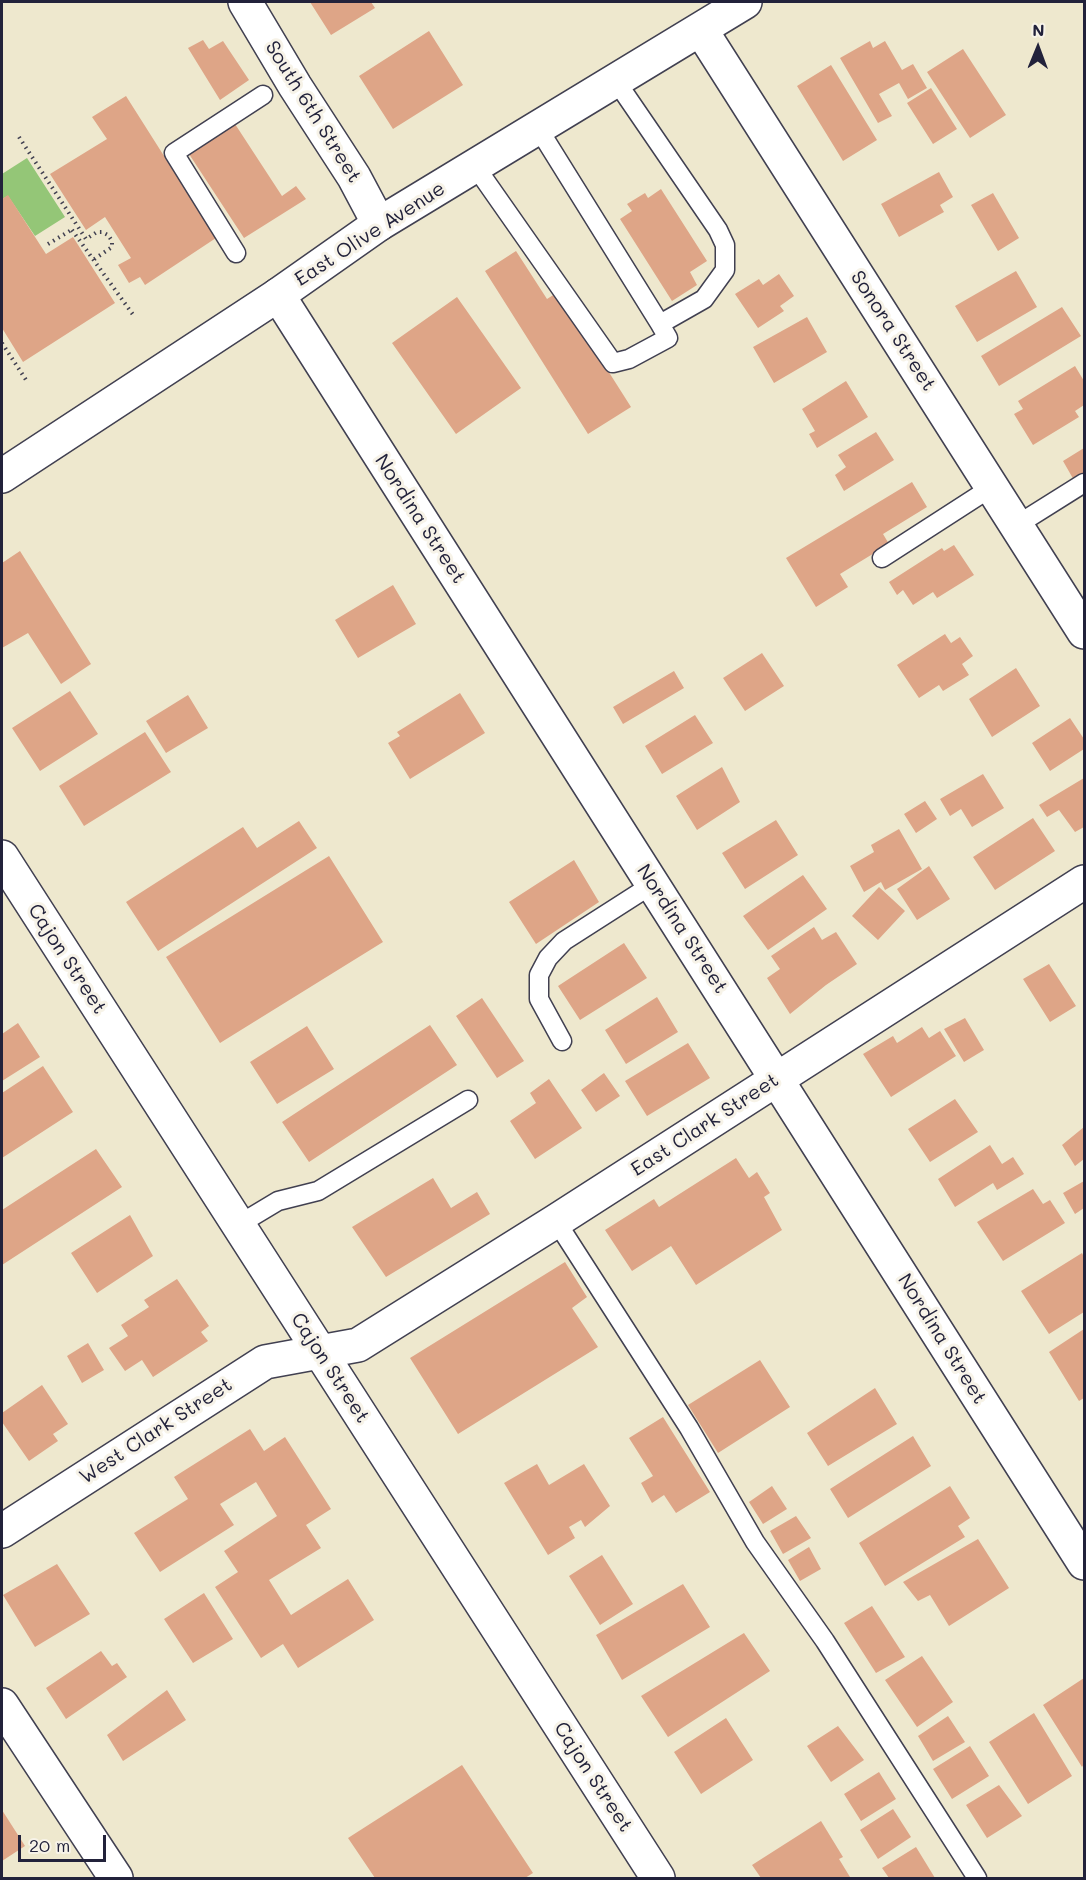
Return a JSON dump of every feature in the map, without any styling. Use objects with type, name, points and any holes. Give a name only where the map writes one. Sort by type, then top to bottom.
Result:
[{"type":"street","name":"South 6th Street","points":[[245,2],[354,177],[379,224]]},
{"type":"street","name":"East Olive Avenue","points":[[2,476],[278,295],[379,224],[745,2]]},
{"type":"street","name":"Sonora Street","points":[[701,30],[1084,632]]},
{"type":"street","name":"Nordina Street","points":[[278,295],[1084,1563]]},
{"type":"street","name":"Cajon Street","points":[[2,857],[658,1878]]},
{"type":"street","name":"East Clark Street","points":[[319,1352],[358,1345],[556,1221],[1084,882]]},
{"type":"street","name":"West Clark Street","points":[[2,1531],[265,1362],[319,1352]]},
{"type":"street","points":[[2,1705],[116,1878]]},
{"type":"lane","points":[[616,81],[718,230],[725,245],[725,270],[704,299],[660,324]]},
{"type":"lane","points":[[236,253],[174,153],[263,95]]},
{"type":"lane","points":[[475,166],[613,363],[630,359],[668,338],[538,128]]},
{"type":"lane","points":[[1017,525],[1084,483]]},
{"type":"lane","points":[[882,558],[992,487]]},
{"type":"lane","points":[[562,1041],[538,999],[538,975],[548,958],[564,941],[653,884]]},
{"type":"lane","points":[[238,1225],[278,1201],[318,1191],[468,1100]]},
{"type":"lane","points":[[556,1221],[689,1428],[755,1542],[825,1641],[977,1878]]},
{"type":"path","points":[[19,137],[93,260],[134,316]]},
{"type":"path","points":[[48,244],[74,228]]},
{"type":"path","points":[[74,228],[86,239],[97,232],[102,232],[112,241],[112,247],[93,260]]},
{"type":"path","points":[[2,343],[28,383]]},
{"type":"green space","points":[[27,158],[65,217],[35,236],[8,196],[2,199],[2,174]]},
{"type":"building","points":[[310,2],[371,2],[375,8],[331,35]]},
{"type":"building","points":[[429,31],[463,85],[393,129],[359,76]]},
{"type":"building","points":[[203,40],[209,49],[223,41],[249,80],[220,100],[188,48]]},
{"type":"building","points":[[870,41],[873,48],[885,41],[902,70],[913,64],[927,88],[908,99],[899,83],[879,94],[892,116],[878,123],[840,58]]},
{"type":"building","points":[[963,49],[1006,115],[970,138],[927,72]]},
{"type":"building","points":[[831,65],[877,140],[843,161],[797,86]]},
{"type":"building","points":[[931,88],[957,129],[933,144],[907,103]]},
{"type":"building","points":[[126,96],[216,238],[145,285],[140,277],[129,283],[118,265],[131,258],[105,217],[86,230],[50,174],[107,139],[92,117]]},
{"type":"building","points":[[235,124],[282,196],[296,186],[306,199],[244,238],[189,154]]},
{"type":"building","points":[[939,172],[953,197],[940,205],[944,212],[899,237],[881,204]]},
{"type":"building","points":[[661,189],[707,261],[690,272],[697,285],[672,301],[620,219],[632,211],[627,204],[645,193],[648,198]]},
{"type":"building","points":[[993,193],[1019,238],[998,251],[971,205]]},
{"type":"building","points":[[8,195],[46,254],[73,237],[115,303],[23,362],[2,328],[2,199]]},
{"type":"building","points":[[516,251],[547,299],[558,292],[631,407],[588,434],[485,271]]},
{"type":"building","points":[[1016,271],[1037,307],[977,342],[955,306]]},
{"type":"building","points":[[779,274],[794,296],[780,306],[784,311],[758,328],[735,294],[759,279],[763,285]]},
{"type":"building","points":[[457,297],[521,388],[456,434],[392,343]]},
{"type":"building","points":[[1062,307],[1081,336],[999,386],[981,356]]},
{"type":"building","points":[[807,317],[827,352],[774,383],[753,347]]},
{"type":"building","points":[[1075,366],[1084,381],[1084,405],[1075,411],[1079,417],[1033,445],[1014,414],[1023,409],[1018,401]]},
{"type":"building","points":[[846,381],[868,417],[817,448],[809,434],[815,431],[802,409]]},
{"type":"building","points":[[876,432],[894,460],[844,491],[835,475],[846,467],[838,455]]},
{"type":"building","points":[[1084,448],[1084,476],[1075,482],[1063,461]]},
{"type":"building","points":[[912,482],[927,507],[883,534],[889,544],[840,574],[848,587],[816,607],[786,558]]},
{"type":"building","points":[[954,545],[974,575],[937,598],[933,592],[913,605],[903,590],[897,595],[889,582],[942,548],[944,551]]},
{"type":"building","points":[[20,551],[91,664],[61,684],[28,633],[2,648],[2,563]]},
{"type":"building","points":[[393,585],[416,624],[358,658],[335,620]]},
{"type":"building","points":[[945,634],[951,643],[960,637],[973,656],[962,664],[969,675],[943,691],[939,685],[919,698],[897,665]]},
{"type":"building","points":[[762,653],[784,686],[745,711],[723,678]]},
{"type":"building","points":[[1016,668],[1040,706],[992,737],[969,699]]},
{"type":"building","points":[[674,671],[684,688],[623,724],[613,707]]},
{"type":"building","points":[[70,691],[98,734],[40,771],[12,728]]},
{"type":"building","points":[[460,693],[485,733],[410,779],[388,743],[400,736],[397,732]]},
{"type":"building","points":[[188,695],[208,728],[166,753],[146,721]]},
{"type":"building","points":[[695,715],[713,743],[662,774],[645,746]]},
{"type":"building","points":[[1070,718],[1084,739],[1084,749],[1050,771],[1032,743]]},
{"type":"building","points":[[145,732],[171,772],[84,826],[59,786]]},
{"type":"building","points":[[722,767],[740,802],[697,830],[676,796]]},
{"type":"building","points":[[983,774],[1004,808],[972,827],[961,809],[950,816],[940,799]]},
{"type":"building","points":[[1084,778],[1084,827],[1075,832],[1059,810],[1047,817],[1039,805]]},
{"type":"building","points":[[925,801],[937,819],[916,833],[904,814]]},
{"type":"building","points":[[1033,818],[1055,851],[995,890],[973,857]]},
{"type":"building","points":[[776,820],[798,855],[745,889],[722,853]]},
{"type":"building","points":[[299,821],[317,848],[158,951],[126,902],[243,827],[257,848]]},
{"type":"building","points":[[899,829],[922,869],[885,890],[881,882],[864,892],[850,866],[874,852],[871,845]]},
{"type":"building","points":[[329,856],[383,942],[220,1043],[166,957]]},
{"type":"building","points":[[574,860],[599,902],[536,944],[509,902]]},
{"type":"building","points":[[929,866],[950,899],[917,920],[897,889]]},
{"type":"building","points":[[803,875],[827,909],[768,950],[743,916]]},
{"type":"building","points":[[879,887],[905,911],[878,940],[852,916]]},
{"type":"building","points":[[814,927],[822,940],[836,932],[857,964],[790,1014],[767,978],[780,969],[771,956]]},
{"type":"building","points":[[624,943],[647,978],[580,1020],[558,986]]},
{"type":"building","points":[[1049,964],[1076,1006],[1050,1022],[1023,979]]},
{"type":"building","points":[[657,997],[678,1032],[626,1064],[605,1030]]},
{"type":"building","points":[[482,998],[524,1061],[497,1078],[456,1016]]},
{"type":"building","points":[[965,1018],[984,1050],[964,1062],[944,1029]]},
{"type":"building","points":[[18,1023],[40,1057],[2,1081],[2,1034]]},
{"type":"building","points":[[430,1025],[457,1065],[309,1162],[282,1122]]},
{"type":"building","points":[[307,1026],[334,1069],[277,1104],[250,1062]]},
{"type":"building","points":[[922,1027],[929,1038],[940,1031],[956,1056],[891,1097],[863,1054],[893,1036],[897,1043]]},
{"type":"building","points":[[688,1043],[710,1078],[647,1116],[625,1081]]},
{"type":"building","points":[[43,1066],[73,1112],[2,1158],[2,1093]]},
{"type":"building","points":[[604,1073],[620,1096],[596,1112],[581,1090]]},
{"type":"building","points":[[549,1079],[582,1128],[535,1159],[510,1121],[536,1103],[530,1093]]},
{"type":"building","points":[[955,1099],[978,1132],[930,1162],[908,1129]]},
{"type":"building","points":[[1084,1127],[1084,1159],[1075,1166],[1062,1145]]},
{"type":"building","points":[[990,1145],[1002,1164],[1013,1157],[1024,1174],[997,1190],[993,1183],[955,1207],[938,1179]]},
{"type":"building","points":[[96,1149],[122,1187],[2,1265],[2,1210]]},
{"type":"building","points":[[736,1158],[749,1178],[757,1172],[770,1193],[764,1197],[782,1230],[696,1285],[671,1246],[632,1271],[605,1230],[654,1199],[659,1207]]},
{"type":"building","points":[[433,1178],[451,1208],[477,1192],[490,1214],[386,1277],[352,1227]]},
{"type":"building","points":[[1084,1181],[1084,1208],[1075,1214],[1063,1193]]},
{"type":"building","points":[[1033,1189],[1043,1204],[1050,1200],[1065,1223],[1003,1261],[977,1222]]},
{"type":"building","points":[[130,1215],[153,1256],[97,1293],[71,1253]]},
{"type":"building","points":[[1082,1253],[1084,1257],[1084,1312],[1049,1334],[1021,1291]]},
{"type":"building","points":[[565,1262],[587,1297],[572,1308],[598,1347],[458,1434],[410,1358]]},
{"type":"building","points":[[177,1279],[209,1326],[201,1332],[208,1341],[153,1377],[142,1360],[125,1371],[109,1348],[128,1336],[121,1325],[149,1307],[144,1300]]},
{"type":"building","points":[[1084,1329],[1084,1398],[1079,1401],[1049,1352]]},
{"type":"building","points":[[88,1343],[104,1370],[82,1383],[67,1356]]},
{"type":"building","points":[[760,1360],[790,1407],[718,1453],[688,1405]]},
{"type":"building","points":[[42,1385],[68,1424],[53,1434],[58,1441],[29,1461],[2,1422],[2,1413]]},
{"type":"building","points":[[875,1388],[897,1424],[828,1466],[807,1433]]},
{"type":"building","points":[[663,1417],[710,1492],[676,1513],[664,1495],[652,1503],[641,1483],[653,1476],[629,1438]]},
{"type":"building","points":[[250,1429],[264,1451],[285,1437],[331,1509],[306,1525],[321,1548],[269,1580],[291,1615],[348,1579],[374,1620],[298,1668],[283,1644],[261,1658],[215,1587],[238,1572],[224,1551],[277,1516],[256,1482],[220,1504],[234,1525],[160,1572],[134,1533],[188,1499],[174,1477]]},
{"type":"building","points":[[913,1436],[931,1466],[848,1518],[830,1489]]},
{"type":"building","points":[[537,1464],[549,1485],[584,1464],[610,1506],[585,1527],[581,1520],[569,1527],[575,1538],[548,1555],[504,1483]]},
{"type":"building","points":[[772,1486],[787,1509],[763,1524],[749,1502]]},
{"type":"building","points":[[950,1486],[970,1518],[958,1526],[965,1537],[885,1586],[859,1543]]},
{"type":"building","points":[[796,1516],[811,1538],[783,1554],[770,1531]]},
{"type":"building","points":[[978,1539],[1009,1588],[949,1626],[930,1595],[918,1601],[903,1582]]},
{"type":"building","points":[[809,1547],[821,1569],[800,1581],[788,1560]]},
{"type":"building","points":[[602,1555],[633,1604],[600,1625],[569,1576]]},
{"type":"building","points":[[57,1564],[90,1614],[35,1647],[3,1595]]},
{"type":"building","points":[[683,1584],[710,1627],[622,1680],[596,1635]]},
{"type":"building","points":[[204,1593],[233,1639],[193,1663],[164,1619]]},
{"type":"building","points":[[872,1606],[905,1657],[876,1673],[844,1623]]},
{"type":"building","points":[[744,1633],[770,1671],[668,1737],[641,1696]]},
{"type":"building","points":[[101,1651],[112,1666],[117,1663],[127,1677],[66,1719],[46,1688]]},
{"type":"building","points":[[922,1656],[953,1702],[917,1727],[885,1680]]},
{"type":"building","points":[[1084,1678],[1084,1764],[1082,1767],[1043,1705]]},
{"type":"building","points":[[167,1690],[186,1720],[123,1761],[107,1735]]},
{"type":"building","points":[[1034,1713],[1072,1776],[1028,1804],[989,1742]]},
{"type":"building","points":[[948,1716],[965,1742],[933,1761],[918,1736]]},
{"type":"building","points":[[726,1718],[753,1760],[701,1794],[674,1752]]},
{"type":"building","points":[[838,1726],[864,1760],[831,1782],[807,1746]]},
{"type":"building","points":[[970,1746],[989,1776],[952,1799],[933,1769]]},
{"type":"building","points":[[462,1765],[533,1873],[525,1878],[375,1878],[348,1838]]},
{"type":"building","points":[[879,1772],[896,1799],[861,1821],[844,1794]]},
{"type":"building","points":[[999,1785],[1022,1816],[987,1838],[966,1805]]},
{"type":"building","points":[[893,1809],[911,1837],[878,1859],[860,1830]]},
{"type":"building","points":[[2,1810],[25,1846],[2,1861]]},
{"type":"building","points":[[821,1821],[843,1857],[839,1859],[850,1877],[761,1878],[752,1865]]},
{"type":"building","points":[[916,1847],[935,1878],[889,1878],[882,1868]]}]
